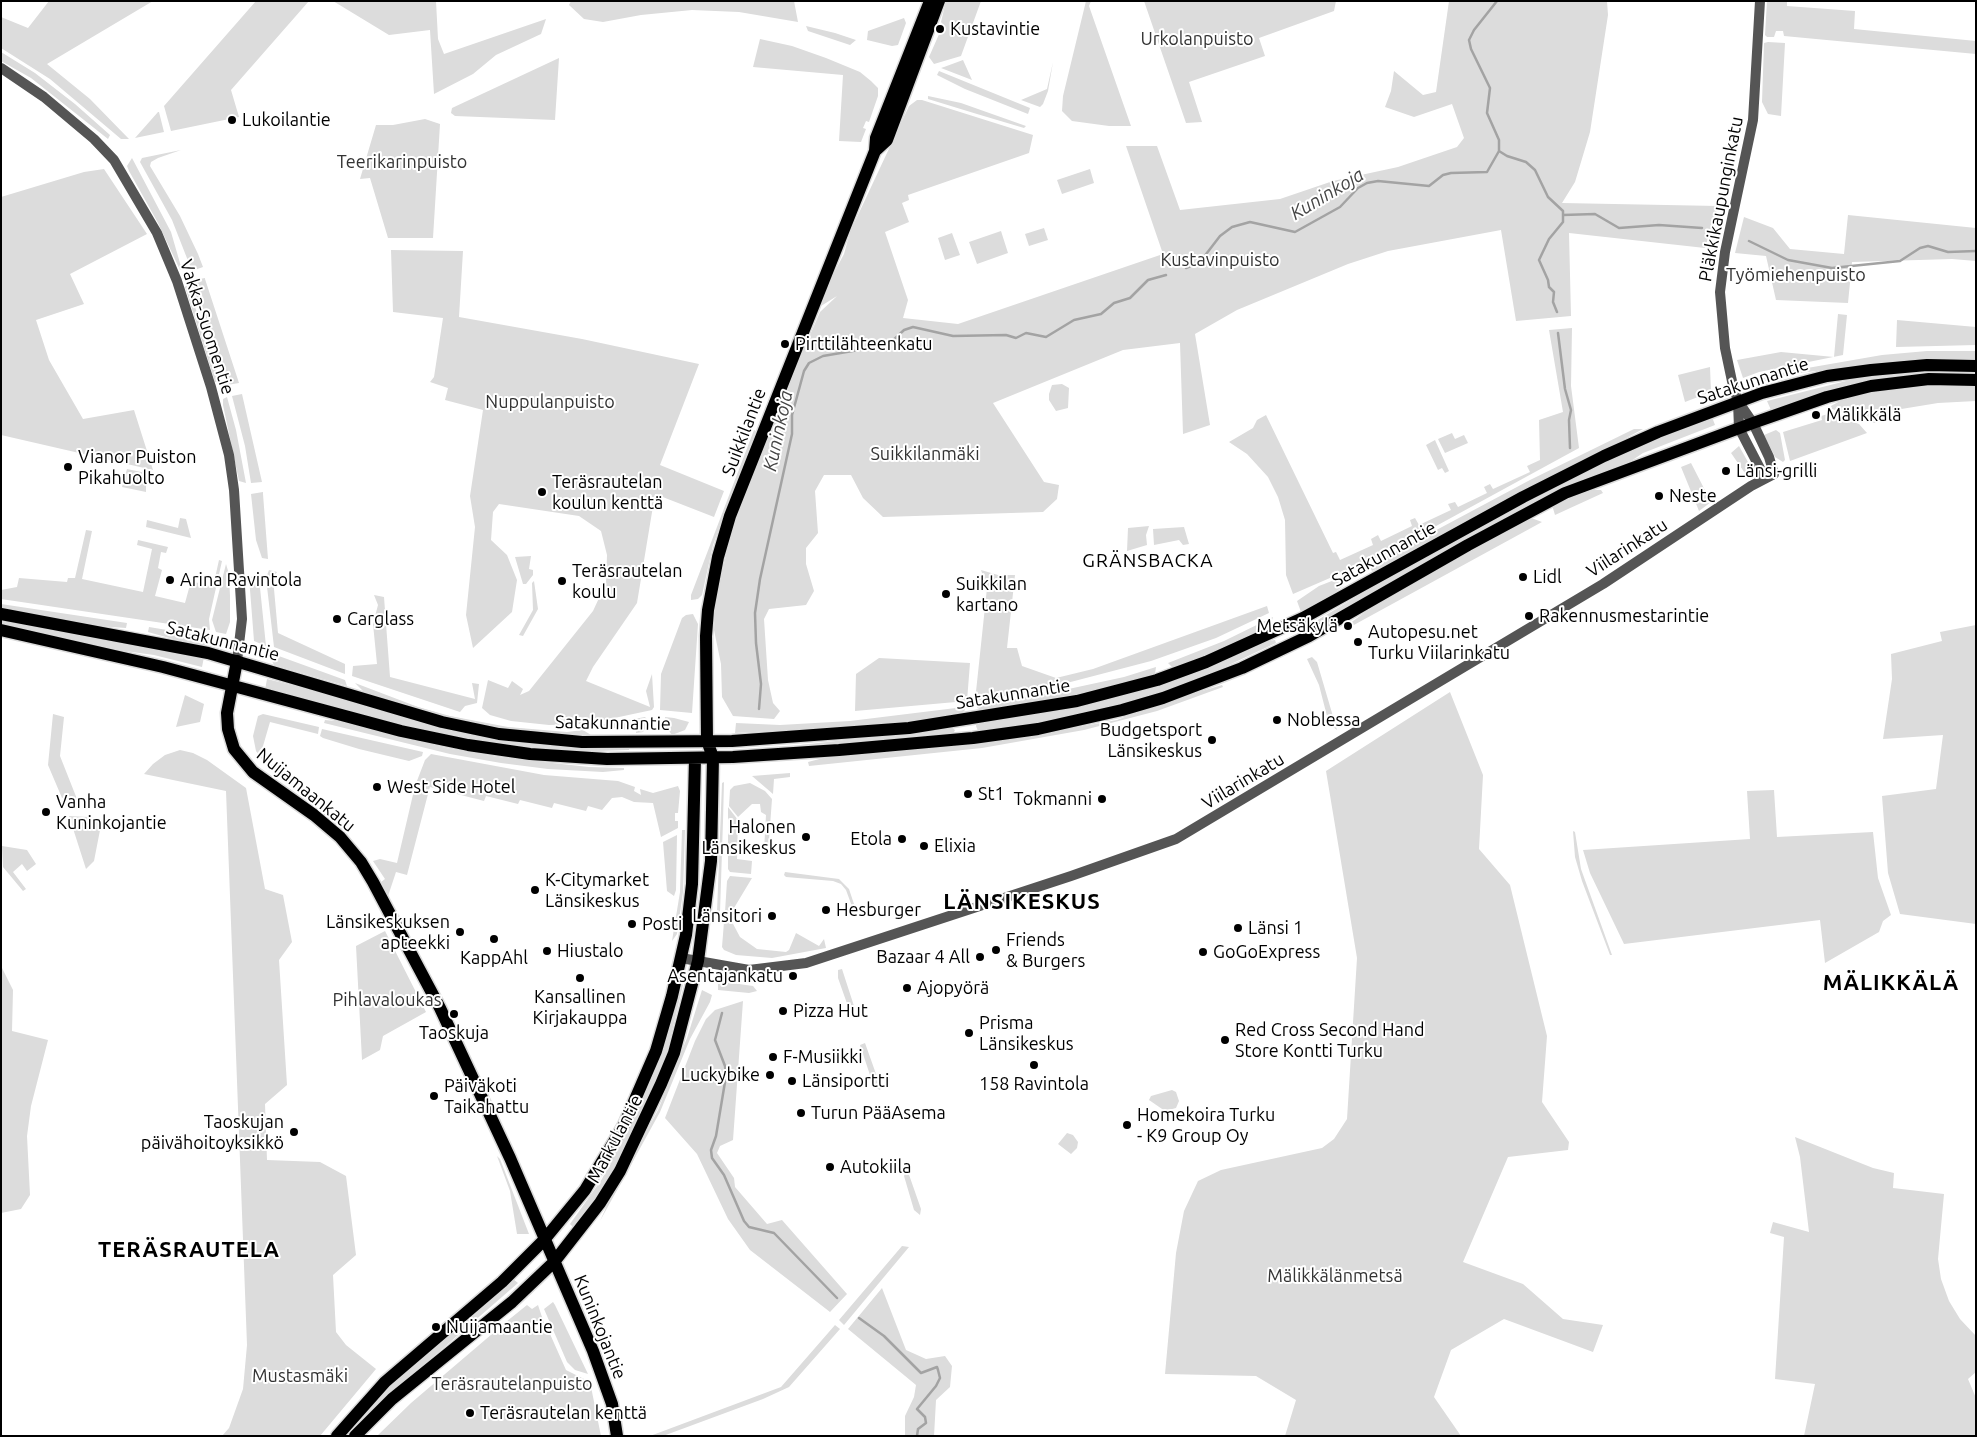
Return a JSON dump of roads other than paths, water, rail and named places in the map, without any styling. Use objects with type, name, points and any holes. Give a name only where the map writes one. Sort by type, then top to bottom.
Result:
[{"type":"main road","name":"Suikkilantie","points":[[707,741],[706,636],[718,557],[730,516],[875,150],[876,138],[930,1]]},
{"type":"main road","name":"Suikkilantie","points":[[875,150],[887,140],[939,1]]},
{"type":"main road","name":"Satakunnantie","points":[[1,614],[112,634],[237,661],[442,722],[499,734],[582,742],[707,741],[799,737],[909,728],[1068,703],[1157,680],[1206,662],[1282,628],[1523,497],[1604,456],[1738,402],[1792,384],[1852,372],[1927,365],[1976,366]]},
{"type":"main road","name":"Satakunnantie","points":[[1,630],[163,667],[400,730],[499,750],[607,759],[695,758],[839,750],[973,738],[1083,719],[1163,698],[1242,668],[1309,636],[1468,545],[1565,493],[1753,423],[1827,397],[1871,386],[1929,380],[1976,380]]},
{"type":"main road","name":"Nuijamaankatu","points":[[237,661],[231,685],[227,724],[234,749],[253,772],[314,815],[340,837],[367,871],[440,1008],[510,1158],[554,1262]]},
{"type":"main road","points":[[707,741],[713,757]]},
{"type":"main road","points":[[695,758],[707,741]]},
{"type":"main road","name":"Markulantie","points":[[355,1436],[392,1399],[512,1302],[554,1262],[600,1203],[641,1132],[674,1053],[698,962],[712,861],[713,757]]},
{"type":"main road","name":"Markulantie","points":[[337,1436],[385,1382],[502,1282],[544,1240],[585,1190],[624,1125],[656,1051],[681,958],[691,898],[695,758]]},
{"type":"main road","name":"Kuninkojantie","points":[[554,1262],[607,1388],[617,1436]]},
{"type":"street","name":"Pläkkikaupunginkatu","points":[[1738,402],[1725,348],[1720,292],[1725,252],[1753,120],[1760,1]]},
{"type":"street","name":"Vakka-Suomentie","points":[[1,68],[44,96],[88,133],[114,160],[157,233],[177,281],[211,387],[229,455],[234,490],[242,619],[237,661]]},
{"type":"street","points":[[1738,402],[1753,423],[1769,457],[1770,476]]},
{"type":"street","points":[[1738,402],[1739,428],[1770,476]]},
{"type":"street","name":"Viilarinkatu","points":[[681,958],[738,969],[762,970],[825,958],[1176,840],[1598,587],[1770,476]]},
{"type":"waterway","name":"Kuninkoja","points":[[1186,268],[1200,262],[1220,236],[1232,227],[1250,222],[1295,232],[1340,207],[1358,188],[1367,183],[1378,181],[1429,186],[1443,175],[1451,173],[1487,172],[1499,151],[1499,140],[1487,113],[1490,88],[1471,49],[1469,40],[1474,30],[1497,1]]},
{"type":"waterway","points":[[1499,151],[1507,156],[1526,162],[1535,170],[1548,197],[1563,211],[1563,222],[1549,239],[1539,260],[1549,287],[1554,292],[1553,302],[1557,312]]},
{"type":"waterway","points":[[1563,215],[1595,214],[1619,228],[1659,225],[1702,228]]},
{"type":"waterway","points":[[1749,241],[1788,260],[1832,268],[1900,261],[1920,248],[1928,246],[1948,252],[1976,251]]},
{"type":"waterway","name":"Kuninkoja","points":[[759,709],[761,684],[756,643],[755,613],[760,579],[792,434],[792,415],[804,371],[809,363],[823,356],[888,345],[904,330],[913,327],[953,336],[1006,335],[1016,338],[1026,333],[1046,337],[1074,320],[1101,314],[1114,303],[1130,298],[1148,280],[1166,275]]},
{"type":"waterway","points":[[1558,333],[1565,389],[1571,410],[1569,420],[1570,448]]},
{"type":"waterway","name":"Kuninkoja","points":[[722,1013],[715,1040],[725,1066],[726,1076],[716,1136],[711,1150],[712,1158],[724,1175],[744,1221],[749,1227],[774,1233],[837,1298]]},
{"type":"waterway","name":"Kuninkoja","points":[[859,1318],[884,1336],[921,1373],[937,1367],[940,1378],[936,1386],[917,1409],[925,1417],[926,1423],[918,1429],[917,1436]]},
{"type":"place","name":"Kustavintie","points":[[940,29]]},
{"type":"place","name":"Lukoilantie","points":[[232,120]]},
{"type":"place","name":"Pirttilähteenkatu","points":[[785,344]]},
{"type":"place","name":"Mälikkälä","points":[[1816,415]]},
{"type":"place","name":"Vianor Puiston Pikahuolto","points":[[68,467]]},
{"type":"place","name":"Länsi-grilli","points":[[1726,471]]},
{"type":"place","name":"Teräsrautelan koulun kenttä","points":[[542,492]]},
{"type":"place","name":"Neste","points":[[1659,496]]},
{"type":"place","name":"Lidl","points":[[1523,577]]},
{"type":"place","name":"Arina Ravintola","points":[[170,580]]},
{"type":"place","name":"Teräsrautelan koulu","points":[[562,581]]},
{"type":"place","name":"Suikkilan kartano","points":[[946,594]]},
{"type":"place","name":"Rakennusmestarintie","points":[[1529,616]]},
{"type":"place","name":"Carglass","points":[[337,619]]},
{"type":"place","name":"Metsäkylä","points":[[1348,626]]},
{"type":"place","name":"Autopesu.net Turku Viilarinkatu","points":[[1358,642]]},
{"type":"place","name":"Noblessa","points":[[1277,720]]},
{"type":"place","name":"Budgetsport Länsikeskus","points":[[1212,740]]},
{"type":"place","name":"West Side Hotel","points":[[377,787]]},
{"type":"place","name":"St1","points":[[968,794]]},
{"type":"place","name":"Tokmanni","points":[[1102,799]]},
{"type":"place","name":"Vanha Kuninkojantie","points":[[46,812]]},
{"type":"place","name":"Halonen Länsikeskus","points":[[806,837]]},
{"type":"place","name":"Etola","points":[[902,839]]},
{"type":"place","name":"Elixia","points":[[924,846]]},
{"type":"place","name":"K-Citymarket Länsikeskus","points":[[535,890]]},
{"type":"place","name":"Hesburger","points":[[826,910]]},
{"type":"place","name":"Länsitori","points":[[772,916]]},
{"type":"place","name":"Posti","points":[[632,924]]},
{"type":"place","name":"Länsi 1","points":[[1238,928]]},
{"type":"place","name":"Länsikeskuksen apteekki","points":[[460,932]]},
{"type":"place","name":"KappAhl","points":[[494,939]]},
{"type":"place","name":"Friends & Burgers","points":[[996,950]]},
{"type":"place","name":"Hiustalo","points":[[547,951]]},
{"type":"place","name":"GoGoExpress","points":[[1203,952]]},
{"type":"place","name":"Bazaar 4 All","points":[[980,957]]},
{"type":"place","name":"Asentajankatu","points":[[793,976]]},
{"type":"place","name":"Kansallinen Kirjakauppa","points":[[580,978]]},
{"type":"place","name":"Ajopyörä","points":[[907,988]]},
{"type":"place","name":"Pizza Hut","points":[[783,1011]]},
{"type":"place","name":"Taoskuja","points":[[454,1014]]},
{"type":"place","name":"Prisma Länsikeskus","points":[[969,1033]]},
{"type":"place","name":"Red Cross Second Hand Store Kontti Turku","points":[[1225,1040]]},
{"type":"place","name":"F-Musiikki","points":[[773,1057]]},
{"type":"place","name":"158 Ravintola","points":[[1034,1065]]},
{"type":"place","name":"Luckybike","points":[[770,1075]]},
{"type":"place","name":"Länsiportti","points":[[792,1081]]},
{"type":"place","name":"Päiväkoti Taikahattu","points":[[434,1096]]},
{"type":"place","name":"Turun PääAsema","points":[[801,1113]]},
{"type":"place","name":"Homekoira Turku - K9 Group Oy","points":[[1127,1125]]},
{"type":"place","name":"Taoskujan päivähoitoyksikkö","points":[[294,1132]]},
{"type":"place","name":"Autokiila","points":[[830,1167]]},
{"type":"place","name":"Nuijamaantie","points":[[436,1327]]},
{"type":"place","name":"Teräsrautelan kenttä","points":[[470,1413]]},
{"type":"district","name":"GRÄNSBACKA","points":[[1148,561]]},
{"type":"district","name":"LÄNSIKESKUS","points":[[1022,902]]},
{"type":"district","name":"MÄLIKKÄLÄ","points":[[1891,983]]},
{"type":"district","name":"TERÄSRAUTELA","points":[[189,1250]]},
{"type":"park label","name":"Urkolanpuisto","points":[[1197,39]]},
{"type":"park label","name":"Teerikarinpuisto","points":[[402,162]]},
{"type":"park label","name":"Kustavinpuisto","points":[[1220,260]]},
{"type":"park label","name":"Työmiehenpuisto","points":[[1796,275]]},
{"type":"park label","name":"Nuppulanpuisto","points":[[550,402]]},
{"type":"park label","name":"Suikkilanmäki","points":[[925,454]]},
{"type":"park label","name":"Pihlavaloukas","points":[[387,1000]]},
{"type":"park label","name":"Mälikkälänmetsä","points":[[1335,1276]]},
{"type":"park label","name":"Mustasmäki","points":[[300,1376]]},
{"type":"park label","name":"Teräsrautelanpuisto","points":[[512,1384]]}]
